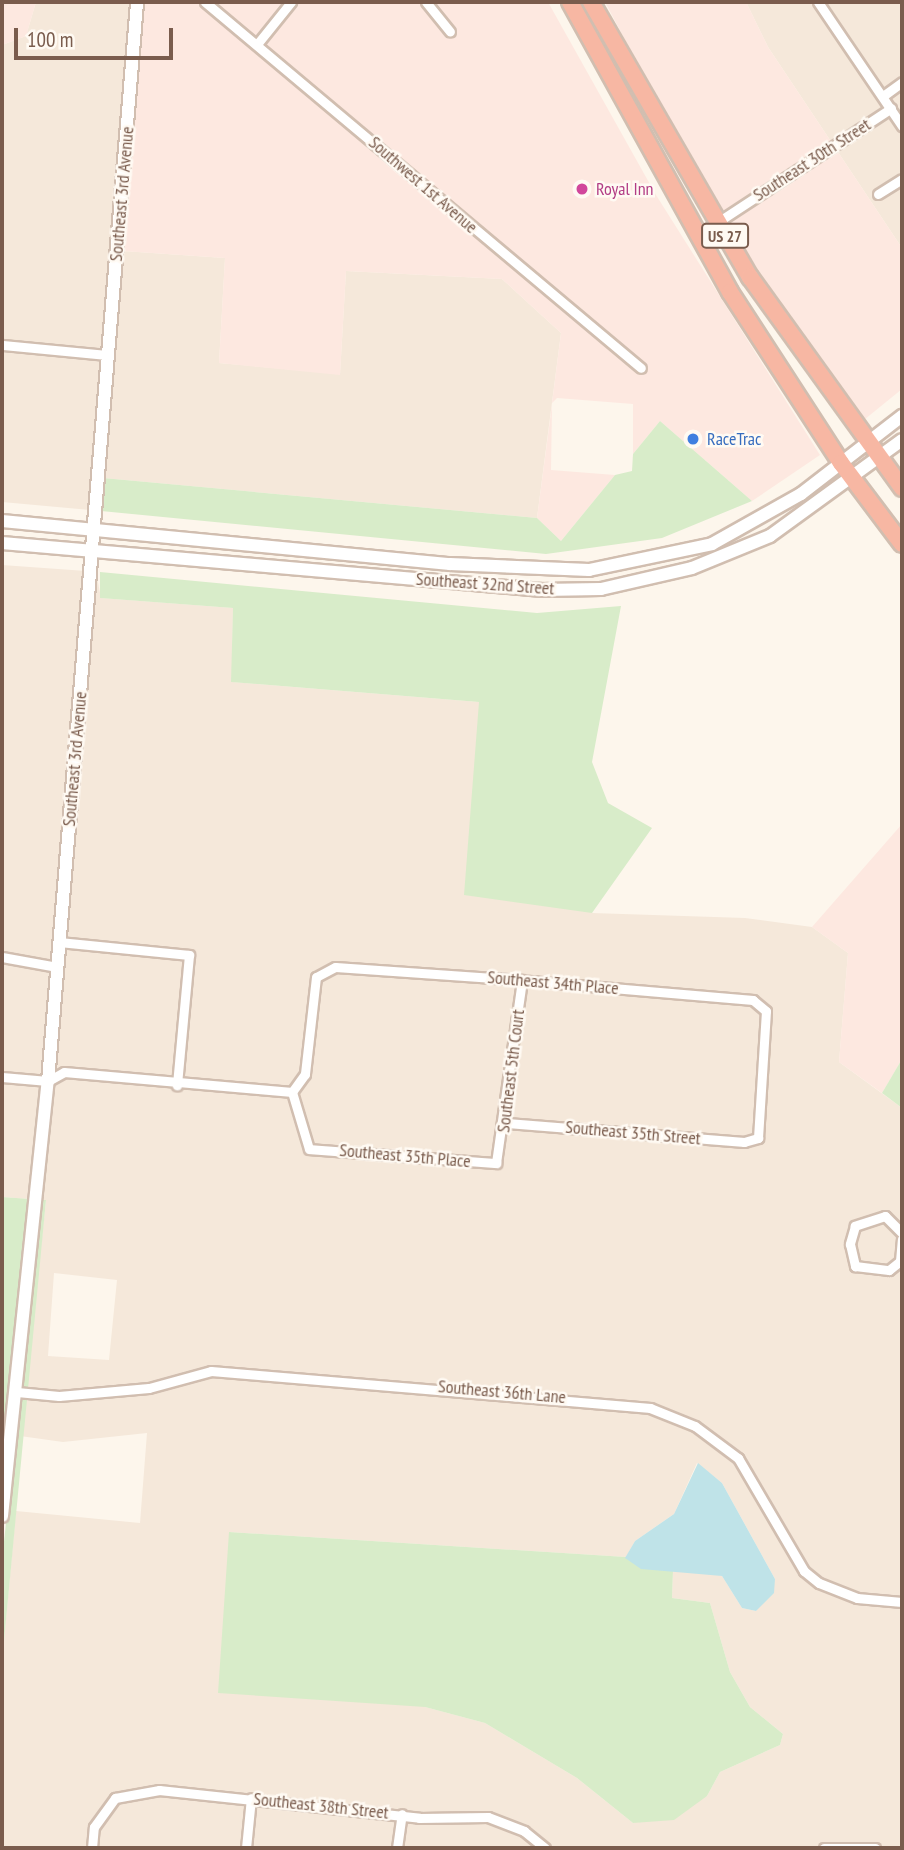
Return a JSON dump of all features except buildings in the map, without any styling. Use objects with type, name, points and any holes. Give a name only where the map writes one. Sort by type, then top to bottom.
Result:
[{"type":"highway","name":"US 27","points":[[570,2],[698,235],[841,463],[902,544]]},
{"type":"highway","name":"US 27","points":[[591,2],[716,222],[866,444],[902,488]]},
{"type":"main road","name":"Southeast 3rd Avenue","points":[[2,1516],[48,1081],[137,2]]},
{"type":"main road","name":"Southeast 32nd Street","points":[[2,521],[472,566],[589,570],[712,544],[766,516],[902,416]]},
{"type":"main road","name":"Southeast 32nd Street","points":[[2,543],[541,590],[601,589],[692,568],[770,536],[853,479],[902,440]]},
{"type":"street","name":"Southwest 1st Avenue","points":[[205,2],[258,43],[641,368]]},
{"type":"street","points":[[258,43],[291,2]]},
{"type":"street","points":[[426,2],[450,32]]},
{"type":"street","points":[[818,2],[902,126]]},
{"type":"street","points":[[883,96],[902,82]]},
{"type":"street","name":"Southeast 30th Street","points":[[698,235],[891,108]]},
{"type":"street","points":[[878,194],[902,179]]},
{"type":"street","points":[[2,345],[108,355]]},
{"type":"street","points":[[59,942],[188,955],[177,1085]]},
{"type":"street","points":[[2,957],[57,967]]},
{"type":"street","name":"Southeast 34th Place","points":[[292,1092],[305,1074],[316,977],[335,967],[753,1000],[766,1011],[758,1138]]},
{"type":"street","name":"Southeast 5th Court","points":[[496,1161],[507,1123],[522,980]]},
{"type":"street","points":[[2,1077],[48,1081],[64,1072],[177,1085],[292,1092]]},
{"type":"street","name":"Southeast 35th Place","points":[[292,1092],[313,1149],[496,1161]]},
{"type":"street","name":"Southeast 35th Street","points":[[507,1123],[758,1138]]},
{"type":"street","points":[[902,1233],[885,1216],[869,1218],[855,1226],[850,1244],[863,1271],[878,1274],[901,1261],[902,1239]]},
{"type":"street","name":"Southeast 36th Lane","points":[[17,1392],[60,1396],[149,1388],[211,1371],[503,1390],[650,1408],[695,1426],[738,1458],[804,1571],[819,1583],[858,1598],[902,1602]]},
{"type":"street","name":"Southeast 38th Street","points":[[92,1848],[94,1827],[115,1798],[159,1790],[402,1814],[488,1817],[524,1831],[545,1848]]},
{"type":"street","points":[[246,1848],[251,1798]]},
{"type":"street","points":[[397,1848],[402,1814]]},
{"type":"street","points":[[824,1848],[875,1848]]},
{"type":"shaded area","points":[[2,2],[36,2],[26,36],[2,45]]},
{"type":"shaded area","points":[[36,2],[132,2],[103,349],[2,339],[2,45],[26,36]]},
{"type":"shaded area","points":[[142,2],[548,2],[656,195],[820,455],[752,501],[660,421],[633,454],[633,404],[557,398],[552,403],[561,333],[502,279],[346,271],[340,375],[219,363],[225,258],[123,251]]},
{"type":"shaded area","points":[[605,2],[746,2],[768,47],[902,248],[902,389],[859,424],[697,176]]},
{"type":"shaded area","points":[[746,2],[902,2],[902,248],[768,47]]},
{"type":"shaded area","points":[[123,251],[225,258],[219,363],[340,374],[346,271],[502,279],[561,333],[537,518],[103,478]]},
{"type":"shaded area","points":[[2,351],[102,361],[90,510],[2,502]]},
{"type":"shaded area","points":[[552,405],[551,470],[615,475],[561,541],[537,518]]},
{"type":"shaded area","points":[[2,565],[86,571],[30,1199],[2,1197]]},
{"type":"shaded area","points":[[96,572],[101,598],[233,608],[232,682],[479,702],[592,913],[745,918],[812,927],[848,953],[839,1062],[902,1108],[902,1848],[2,1848],[2,1662],[16,1511],[140,1523],[147,1433],[63,1442],[20,1436],[46,1201],[41,1200]],"holes":[[[54,1273],[117,1280],[109,1360],[48,1356]],[[697,1463],[722,1483],[775,1579],[756,1611],[742,1608],[722,1576],[712,1573],[673,1571],[672,1598],[710,1603],[730,1672],[750,1707],[783,1734],[780,1745],[720,1772],[707,1796],[633,1823],[577,1778],[485,1723],[425,1707],[229,1532],[626,1557],[635,1541],[674,1514]]]},
{"type":"shaded area","points":[[902,824],[902,1059],[882,1093],[839,1062],[848,953],[812,927]]},
{"type":"green space","points":[[660,421],[752,501],[662,538],[546,554],[101,511],[103,478],[537,518],[561,541],[615,475],[632,471],[633,454]]},
{"type":"green space","points":[[100,572],[537,613],[621,606],[592,762],[608,803],[652,828],[592,913],[464,895],[479,702],[231,682],[233,608],[100,598]]},
{"type":"green space","points":[[902,1059],[902,1108],[882,1093]]},
{"type":"green space","points":[[2,1197],[30,1199],[2,1471]]},
{"type":"green space","points":[[41,1200],[46,1200],[2,1662],[2,1560]]},
{"type":"green space","points":[[229,1532],[626,1557],[673,1571],[672,1598],[710,1603],[730,1672],[750,1707],[783,1734],[780,1745],[720,1772],[707,1796],[674,1820],[633,1823],[577,1778],[485,1723],[425,1707],[218,1693]]},
{"type":"water","points":[[698,1463],[722,1483],[775,1579],[774,1593],[756,1611],[742,1608],[722,1576],[641,1569],[625,1558],[635,1541],[674,1514]]},
{"type":"place","name":"Royal Inn","points":[[582,189]]},
{"type":"place","name":"RaceTrac","points":[[693,439]]}]
